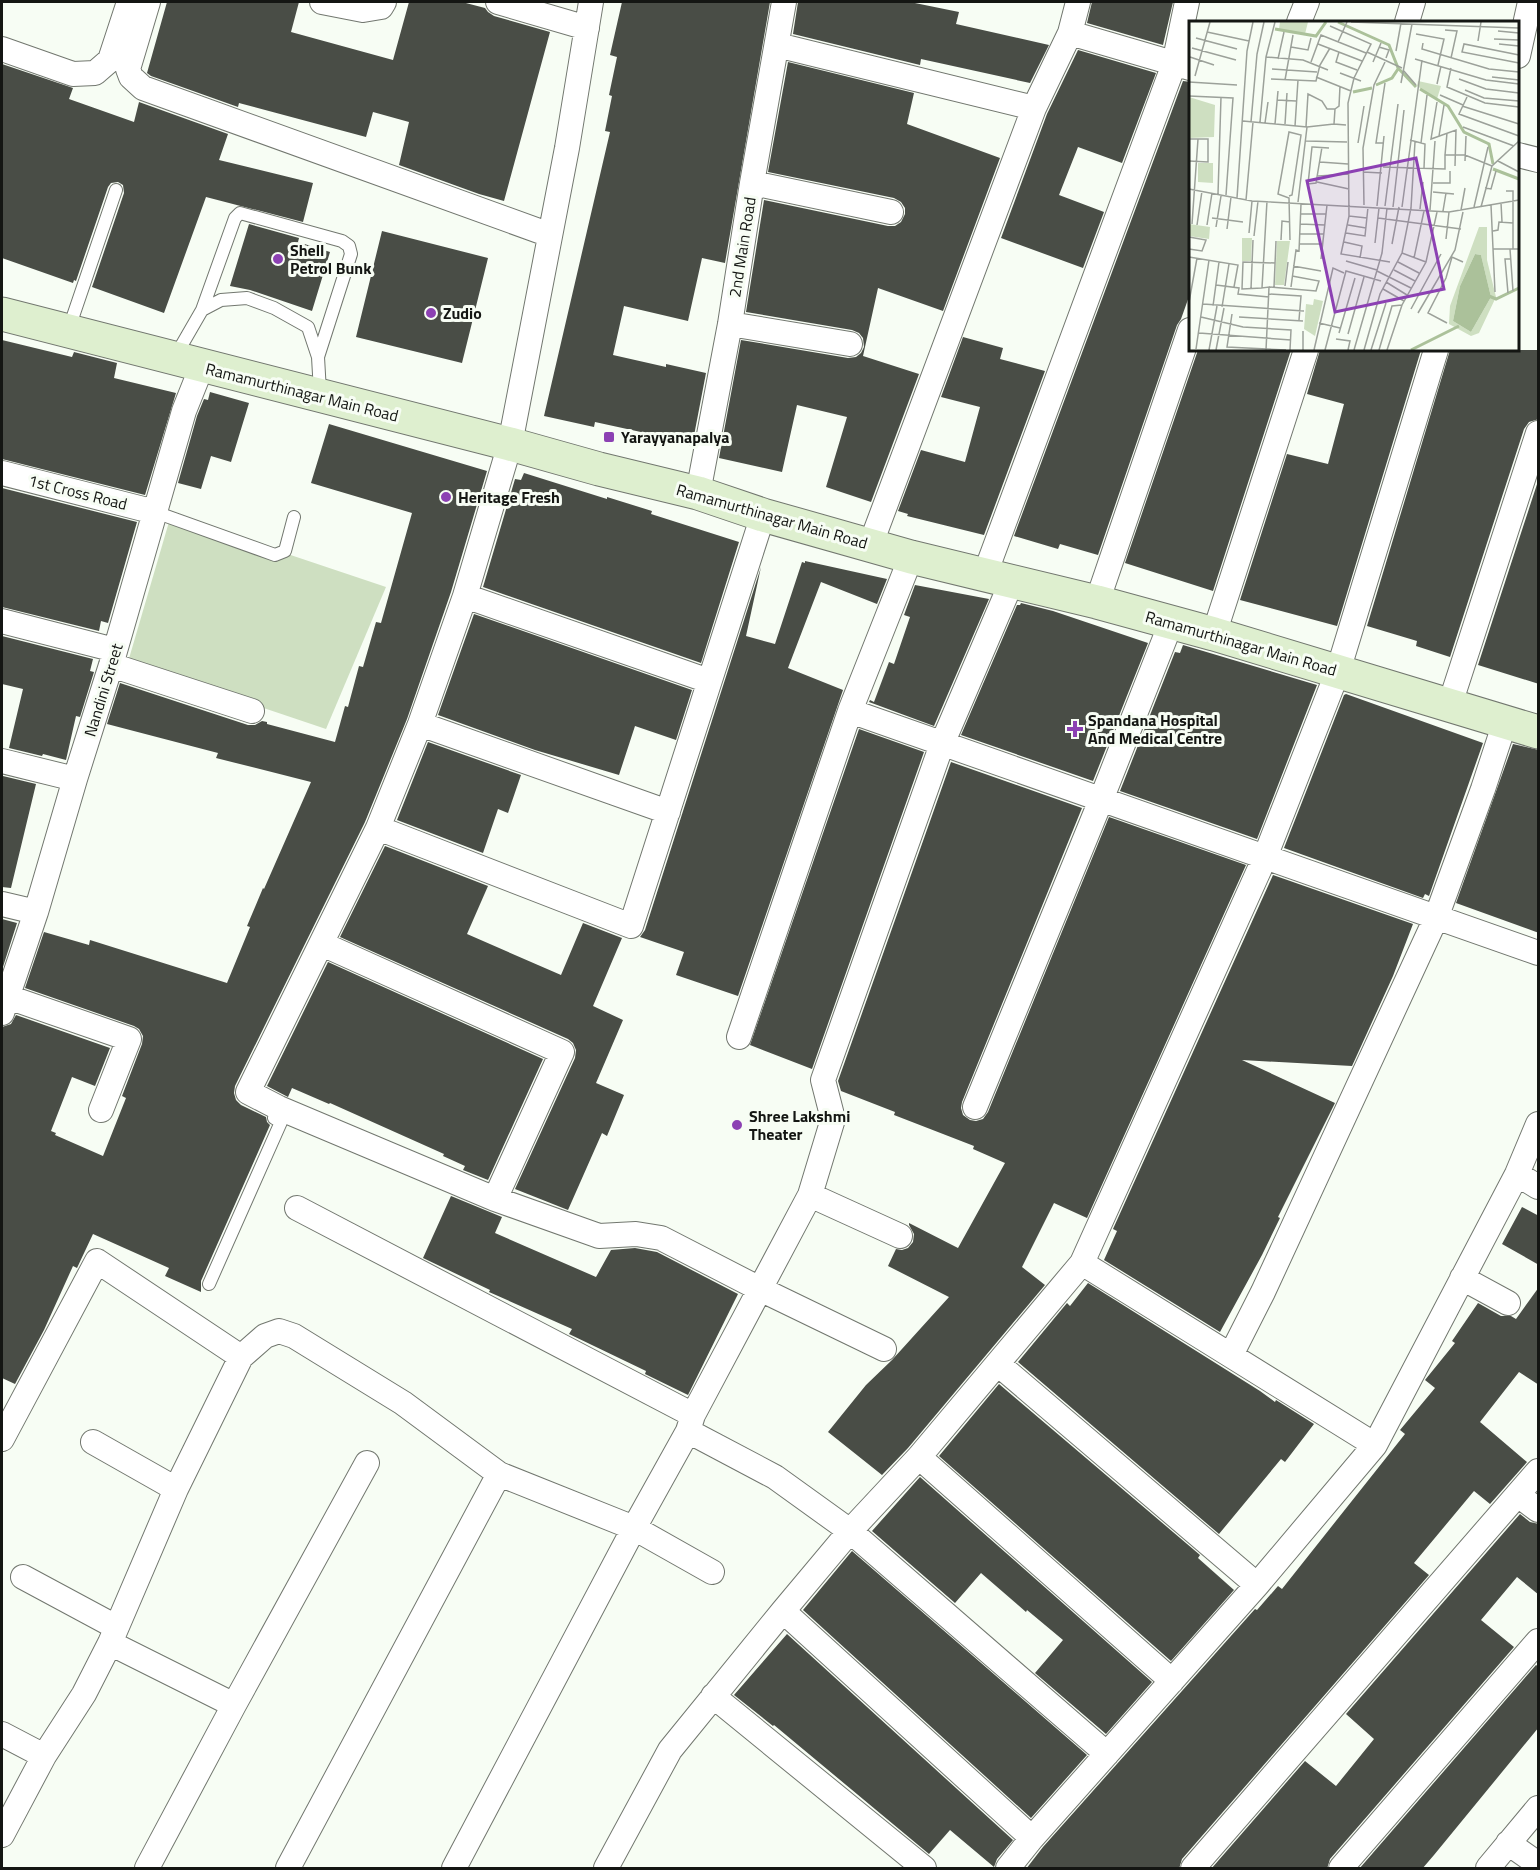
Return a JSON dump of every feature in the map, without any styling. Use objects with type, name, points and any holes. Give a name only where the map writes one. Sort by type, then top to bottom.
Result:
[{"type":"main road","name":"Ramamurthinagar Main Road","points":[[2,314],[698,493],[763,515],[870,546],[1097,602],[1214,634],[1539,732]]},
{"type":"street","points":[[2,49],[73,74],[95,73],[110,60],[129,2]]},
{"type":"street","points":[[148,2],[128,69],[131,77],[143,88],[550,235]]},
{"type":"street","points":[[322,2],[363,10],[381,7],[384,2]]},
{"type":"street","points":[[498,2],[587,28]]},
{"type":"street","points":[[591,2],[567,148],[510,444],[465,596],[420,724],[378,828],[248,1092],[279,1108],[495,1199],[599,1236],[636,1234],[661,1238],[884,1349]]},
{"type":"street","name":"2nd Main Road","points":[[698,493],[730,324],[784,2]]},
{"type":"street","points":[[870,546],[1034,108],[1070,33],[1078,2]]},
{"type":"street","points":[[454,1869],[810,1195],[833,1119],[823,1080],[1182,66],[1187,2]]},
{"type":"street","points":[[1299,21],[1307,2]]},
{"type":"street","points":[[1407,21],[1413,2]]},
{"type":"street","points":[[1519,52],[1530,2]]},
{"type":"street","points":[[1070,33],[1182,66]]},
{"type":"street","points":[[777,45],[1034,108]]},
{"type":"street","points":[[1519,155],[1539,160]]},
{"type":"street","points":[[752,183],[891,212]]},
{"type":"street","points":[[730,324],[850,344]]},
{"type":"street","points":[[1097,602],[1189,336]]},
{"type":"street","points":[[1214,634],[1306,351]]},
{"type":"street","points":[[606,1869],[670,1750],[850,1531],[919,1457],[1082,1263],[1265,857],[1338,671],[1436,351]]},
{"type":"street","name":"Nandini Street","points":[[5,1005],[36,912],[113,658],[184,411],[188,363]]},
{"type":"street","points":[[1450,704],[1539,433]]},
{"type":"street","name":"1st Cross Road","points":[[2,473],[155,512]]},
{"type":"street","points":[[378,828],[631,926],[763,515]]},
{"type":"street","points":[[739,1037],[850,711],[911,557]]},
{"type":"street","points":[[465,596],[709,681]]},
{"type":"street","points":[[2,621],[113,658],[252,711]]},
{"type":"street","points":[[975,1107],[1171,623]]},
{"type":"street","points":[[850,711],[1539,953]]},
{"type":"street","points":[[1231,1355],[1263,1292],[1436,918],[1505,722]]},
{"type":"street","points":[[420,724],[668,812]]},
{"type":"street","points":[[2,761],[75,779]]},
{"type":"street","points":[[2,903],[36,912]]},
{"type":"street","points":[[322,944],[562,1052],[495,1199]]},
{"type":"street","points":[[5,1005],[129,1039],[101,1110]]},
{"type":"street","points":[[1008,1869],[1032,1838],[1257,1585],[1375,1445],[1517,1174],[1539,1124]]},
{"type":"street","points":[[1517,1174],[1539,1188]]},
{"type":"street","points":[[810,1195],[900,1236]]},
{"type":"street","points":[[297,1208],[691,1423],[775,1477],[850,1531],[1107,1754]]},
{"type":"street","points":[[2,1439],[11,1395],[45,1358],[97,1261],[242,1357]]},
{"type":"street","points":[[1082,1263],[1375,1445]]},
{"type":"street","points":[[1462,1278],[1508,1303]]},
{"type":"street","points":[[2,1835],[44,1756],[84,1694],[113,1635],[176,1489],[242,1357],[265,1336],[279,1331],[294,1336],[403,1404],[499,1474],[634,1528],[712,1572]]},
{"type":"street","points":[[998,1364],[1257,1585]]},
{"type":"street","points":[[93,1442],[176,1489]]},
{"type":"street","points":[[919,1457],[1172,1681]]},
{"type":"street","points":[[147,1869],[367,1463]]},
{"type":"street","points":[[1193,1869],[1539,1471]]},
{"type":"street","points":[[288,1869],[499,1474]]},
{"type":"street","points":[[1518,1495],[1539,1510]]},
{"type":"street","points":[[23,1577],[113,1635],[234,1705]]},
{"type":"street","points":[[783,1611],[1032,1838]]},
{"type":"street","points":[[1341,1869],[1539,1641]]},
{"type":"street","points":[[713,1696],[924,1869]]},
{"type":"street","points":[[2,1734],[44,1756]]},
{"type":"street","points":[[1488,1869],[1539,1808]]},
{"type":"street","points":[[1508,1844],[1539,1864]]},
{"type":"lane","points":[[67,332],[116,190]]},
{"type":"lane","points":[[188,363],[202,310],[235,218],[240,213],[342,241],[349,246],[351,254],[318,357]]},
{"type":"lane","points":[[202,310],[221,300],[247,298],[274,308],[308,327],[318,357],[320,396]]},
{"type":"lane","points":[[155,512],[275,555],[285,551],[294,517]]},
{"type":"lane","points":[[209,1284],[281,1122],[274,1118],[279,1108]]},
{"type":"green space","points":[[171,515],[386,587],[326,729],[128,662]]},
{"type":"building","points":[[167,2],[299,2],[291,32],[393,60],[409,2],[462,2],[485,8],[494,16],[550,32],[504,201],[399,165],[409,122],[373,112],[366,137],[239,103],[238,107],[151,76],[147,73]]},
{"type":"building","points":[[622,2],[770,2],[725,263],[702,258],[688,321],[624,306],[613,355],[706,373],[692,446],[595,422],[594,427],[544,416],[610,132],[605,131],[612,96],[609,95],[617,57],[610,55]]},
{"type":"building","points":[[798,2],[910,2],[959,12],[956,24],[1049,45],[1030,83],[921,59],[920,65],[793,34]]},
{"type":"building","points":[[1092,2],[1173,2],[1163,45],[1087,23]]},
{"type":"building","points":[[1078,50],[1156,73],[1122,163],[1078,147],[1059,195],[1104,212],[1083,268],[1001,238],[1047,114]]},
{"type":"building","points":[[788,62],[914,93],[907,124],[1000,158],[943,311],[878,288],[863,356],[919,374],[871,502],[826,487],[847,417],[797,405],[782,472],[719,458],[741,340],[848,358],[856,357],[864,347],[863,338],[852,330],[746,312],[764,200],[888,226],[895,226],[901,222],[905,214],[905,208],[901,202],[894,198],[768,172]]},
{"type":"building","points":[[2,64],[73,88],[69,99],[134,122],[139,102],[228,134],[219,160],[313,183],[303,222],[206,197],[164,313],[92,287],[124,193],[123,185],[118,182],[111,183],[108,187],[76,281],[74,280],[73,283],[2,258]]},
{"type":"building","points":[[1183,81],[1189,82],[1189,297],[1177,325],[1098,555],[1060,544],[1058,549],[1014,536]]},
{"type":"building","points":[[249,224],[299,238],[298,242],[330,252],[312,311],[250,290],[230,286]]},
{"type":"building","points":[[382,231],[488,258],[462,363],[356,337]]},
{"type":"building","points":[[963,337],[1003,348],[1000,359],[1045,371],[984,535],[907,516],[908,514],[898,511],[921,450],[965,462],[980,407],[941,397]]},
{"type":"building","points":[[2,340],[72,357],[74,352],[117,363],[114,378],[176,393],[145,495],[2,459]]},
{"type":"building","points":[[1539,350],[1539,419],[1529,422],[1524,429],[1450,657],[1416,646],[1417,641],[1367,626],[1450,351]]},
{"type":"building","points":[[1198,351],[1291,351],[1213,591],[1125,563]]},
{"type":"building","points":[[1320,351],[1421,351],[1337,626],[1240,600],[1287,454],[1328,464],[1344,404],[1307,394]]},
{"type":"building","points":[[210,392],[249,403],[231,462],[211,456],[201,489],[178,483],[197,416],[204,399],[208,400]]},
{"type":"building","points":[[329,424],[487,471],[451,592],[407,719],[365,822],[235,1086],[236,1100],[241,1105],[266,1117],[270,1125],[201,1281],[201,1292],[165,1276],[169,1268],[93,1234],[77,1268],[73,1266],[44,1330],[15,1384],[2,1378],[2,1027],[11,1024],[16,1015],[110,1048],[95,1086],[72,1077],[51,1131],[56,1133],[55,1135],[103,1156],[126,1098],[122,1096],[143,1036],[134,1026],[25,988],[44,932],[89,945],[90,940],[227,983],[250,927],[247,926],[311,782],[216,758],[218,753],[107,724],[120,683],[248,725],[255,725],[262,721],[335,742],[345,706],[348,707],[359,666],[363,667],[376,622],[381,623],[412,513],[311,483]]},
{"type":"building","points":[[524,473],[652,511],[651,514],[739,542],[701,663],[483,587],[515,479],[521,480]]},
{"type":"building","points":[[1539,478],[1539,684],[1478,665]]},
{"type":"building","points":[[2,488],[137,522],[108,623],[101,621],[99,631],[2,607]]},
{"type":"building","points":[[805,561],[887,579],[877,604],[821,582],[788,668],[843,690],[738,996],[676,975],[684,952],[640,937],[645,930],[761,567],[746,636],[775,644],[802,562],[805,563]]},
{"type":"building","points":[[915,585],[989,599],[934,726],[869,702],[870,700],[874,702],[889,662],[894,664],[910,617],[904,615]]},
{"type":"building","points":[[1021,603],[1053,611],[1148,643],[1093,781],[961,735],[1017,605]]},
{"type":"building","points":[[474,614],[692,690],[676,740],[635,726],[619,775],[535,750],[438,715]]},
{"type":"building","points":[[2,636],[93,659],[90,671],[94,672],[80,717],[76,716],[66,760],[9,748],[23,689],[2,684]]},
{"type":"building","points":[[1183,645],[1317,685],[1257,839],[1120,791],[1175,652],[1180,653]]},
{"type":"building","points":[[1346,694],[1483,743],[1429,896],[1425,894],[1423,898],[1284,848]]},
{"type":"building","points":[[859,729],[924,752],[812,1069],[750,1045]]},
{"type":"building","points":[[428,742],[521,775],[508,813],[498,809],[483,853],[397,820]]},
{"type":"building","points":[[1513,744],[1539,750],[1539,933],[1456,903]]},
{"type":"building","points":[[951,762],[1082,808],[962,1102],[963,1115],[970,1120],[983,1119],[988,1112],[1109,817],[1246,865],[1087,1218],[1054,1203],[1022,1267],[1045,1285],[908,1448],[882,1475],[828,1432],[866,1385],[949,1297],[888,1266],[896,1249],[908,1248],[913,1242],[914,1234],[909,1223],[958,1248],[1005,1163],[973,1149],[974,1146],[894,1115],[895,1112],[841,1091],[838,1081]]},
{"type":"building","points":[[3,776],[36,784],[11,888],[2,887]]},
{"type":"building","points":[[385,846],[488,886],[467,934],[561,975],[583,923],[622,938],[593,1006],[623,1020],[596,1083],[624,1095],[607,1136],[602,1133],[568,1210],[515,1189],[575,1058],[576,1050],[573,1043],[340,937]]},
{"type":"building","points":[[1273,875],[1413,924],[1393,976],[1352,1066],[1242,1060],[1335,1103],[1278,1217],[1280,1218],[1262,1255],[1220,1332],[1104,1260],[1117,1231],[1113,1229]]},
{"type":"building","points":[[2,919],[17,923],[2,970]]},
{"type":"building","points":[[328,962],[543,1059],[488,1180],[463,1170],[465,1166],[443,1156],[444,1154],[330,1103],[292,1088],[288,1097],[267,1086]]},
{"type":"building","points":[[451,1196],[502,1217],[495,1233],[596,1277],[611,1250],[635,1248],[657,1252],[738,1294],[688,1395],[645,1374],[646,1371],[569,1334],[572,1329],[489,1292],[490,1290],[423,1258]]},
{"type":"building","points":[[1522,1207],[1539,1216],[1539,1265],[1502,1244]]},
{"type":"building","points":[[1088,1283],[1275,1402],[1276,1400],[1314,1424],[1285,1462],[1281,1459],[1219,1534],[1018,1362],[1067,1303],[1070,1306]]},
{"type":"building","points":[[1539,1287],[1539,1385],[1519,1372],[1480,1422],[1527,1462],[1490,1504],[1474,1491],[1414,1563],[1429,1575],[1182,1859],[1179,1869],[1026,1869],[1255,1609],[1257,1610],[1278,1586],[1282,1589],[1405,1434],[1400,1430],[1435,1388],[1425,1380],[1455,1343],[1452,1341],[1478,1303],[1501,1316],[1511,1316],[1516,1319]]},
{"type":"building","points":[[999,1384],[1200,1555],[1198,1558],[1234,1590],[1171,1661],[939,1456]]},
{"type":"building","points":[[920,1477],[1152,1682],[1106,1734],[1035,1673],[1063,1640],[981,1573],[955,1603],[872,1531]]},
{"type":"building","points":[[1520,1514],[1530,1522],[1539,1524],[1539,1595],[1517,1577],[1481,1620],[1514,1647],[1330,1859],[1327,1869],[1211,1869],[1305,1761],[1336,1786],[1374,1739],[1346,1714]]},
{"type":"building","points":[[852,1551],[1087,1755],[1031,1818],[803,1610]]},
{"type":"building","points":[[787,1634],[1013,1840],[997,1859],[994,1867],[950,1830],[929,1854],[774,1725],[734,1695]]},
{"type":"building","points":[[1536,1665],[1539,1667],[1539,1727],[1422,1869],[1359,1869]]},
{"type":"place","name":"Shell Petrol Bunk","points":[[278,259]]},
{"type":"place","name":"Zudio","points":[[431,313]]},
{"type":"place","name":"Yarayyanapalya","points":[[609,437]]},
{"type":"place","name":"Heritage Fresh","points":[[446,497]]},
{"type":"place","name":"Spandana Hospital And Medical Centre","points":[[1075,729]]},
{"type":"place","name":"Shree Lakshmi Theater","points":[[737,1125]]}]
